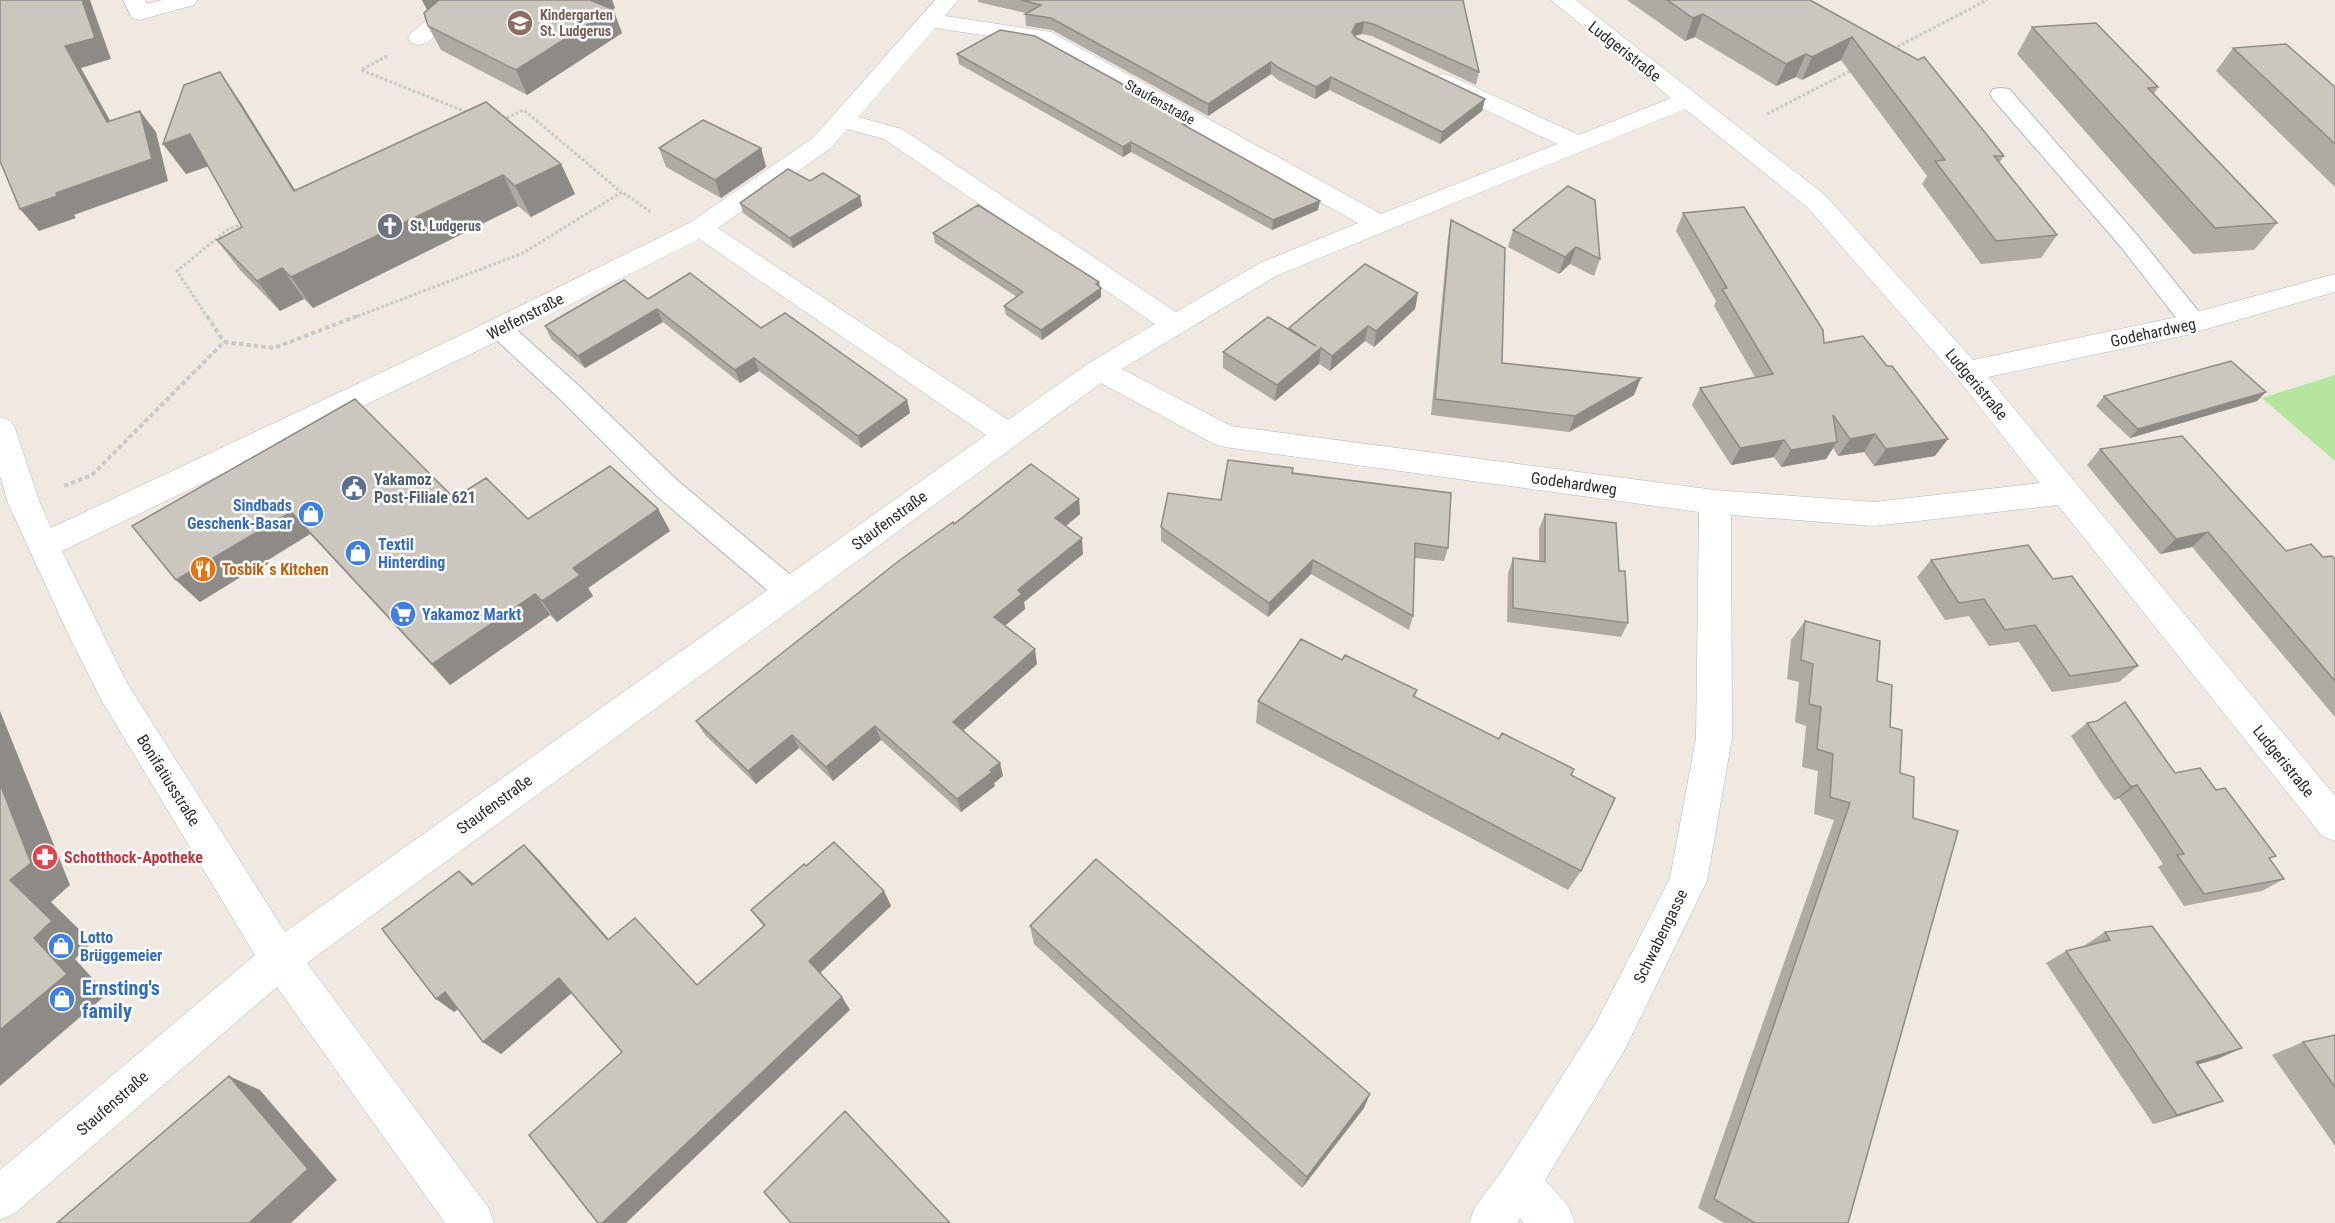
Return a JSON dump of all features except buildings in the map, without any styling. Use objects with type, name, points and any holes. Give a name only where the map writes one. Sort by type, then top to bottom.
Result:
[{"type":"street","points":[[134,0],[140,13],[186,0]]},
{"type":"street","points":[[419,38],[464,0]]},
{"type":"street","name":"Ludgeristraße","points":[[1562,0],[1816,201],[1968,371],[2335,824]]},
{"type":"street","name":"Staufenstraße","points":[[938,10],[1043,37],[1378,224]]},
{"type":"street","name":"Welfenstraße","points":[[43,546],[500,328],[700,228],[823,142],[938,10]]},
{"type":"street","points":[[1427,74],[1578,144]]},
{"type":"street","name":"Staufenstraße","points":[[0,1198],[280,959],[1098,370],[1269,268],[1687,100]]},
{"type":"street","points":[[842,120],[893,134],[1175,324]]},
{"type":"street","points":[[700,228],[1008,435]]},
{"type":"street","name":"Godehardweg","points":[[1968,371],[2194,323],[2335,282]]},
{"type":"street","name":"Godehardweg","points":[[1098,370],[1225,436],[1715,502],[1874,514],[2065,492]]},
{"type":"street","name":"Bonifatiusstraße","points":[[0,428],[24,503],[115,693],[280,959],[472,1223]]},
{"type":"street","name":"Schwabengasse","points":[[1491,1223],[1519,1183],[1610,1037],[1688,881],[1714,738],[1715,502]]},
{"type":"street","points":[[1519,1183],[1552,1223]]},
{"type":"lane","points":[[2001,94],[2128,241],[2194,323]]},
{"type":"lane","points":[[500,328],[668,489],[790,592]]},
{"type":"path","points":[[1885,53],[1987,0]]},
{"type":"path","points":[[419,38],[361,70],[475,115]]},
{"type":"path","points":[[1730,135],[1855,69]]},
{"type":"path","points":[[495,123],[524,110],[622,192],[647,210],[700,228]]},
{"type":"path","points":[[248,222],[227,230],[177,271],[224,342],[274,348],[523,253],[622,192]]},
{"type":"path","points":[[24,503],[92,475],[224,342]]},
{"type":"green space","points":[[2335,375],[2335,461],[2262,398]]},
{"type":"place","name":"Kindergarten St. Ludgerus","points":[[520,23]]},
{"type":"place","name":"St. Ludgerus","points":[[390,226]]},
{"type":"place","name":"Yakamoz Post-Filiale 621","points":[[354,488]]},
{"type":"place","name":"Sindbads Geschenk-Basar","points":[[311,514]]},
{"type":"place","name":"Textil Hinterding","points":[[358,553]]},
{"type":"place","name":"Tosbik´s Kitchen","points":[[203,569]]},
{"type":"place","name":"Yakamoz Markt","points":[[403,614]]},
{"type":"place","name":"Schotthock-Apotheke","points":[[45,857]]},
{"type":"place","name":"Lotto Brüggemeier","points":[[61,946]]},
{"type":"place","name":"Ernsting's family","points":[[62,999]]}]
